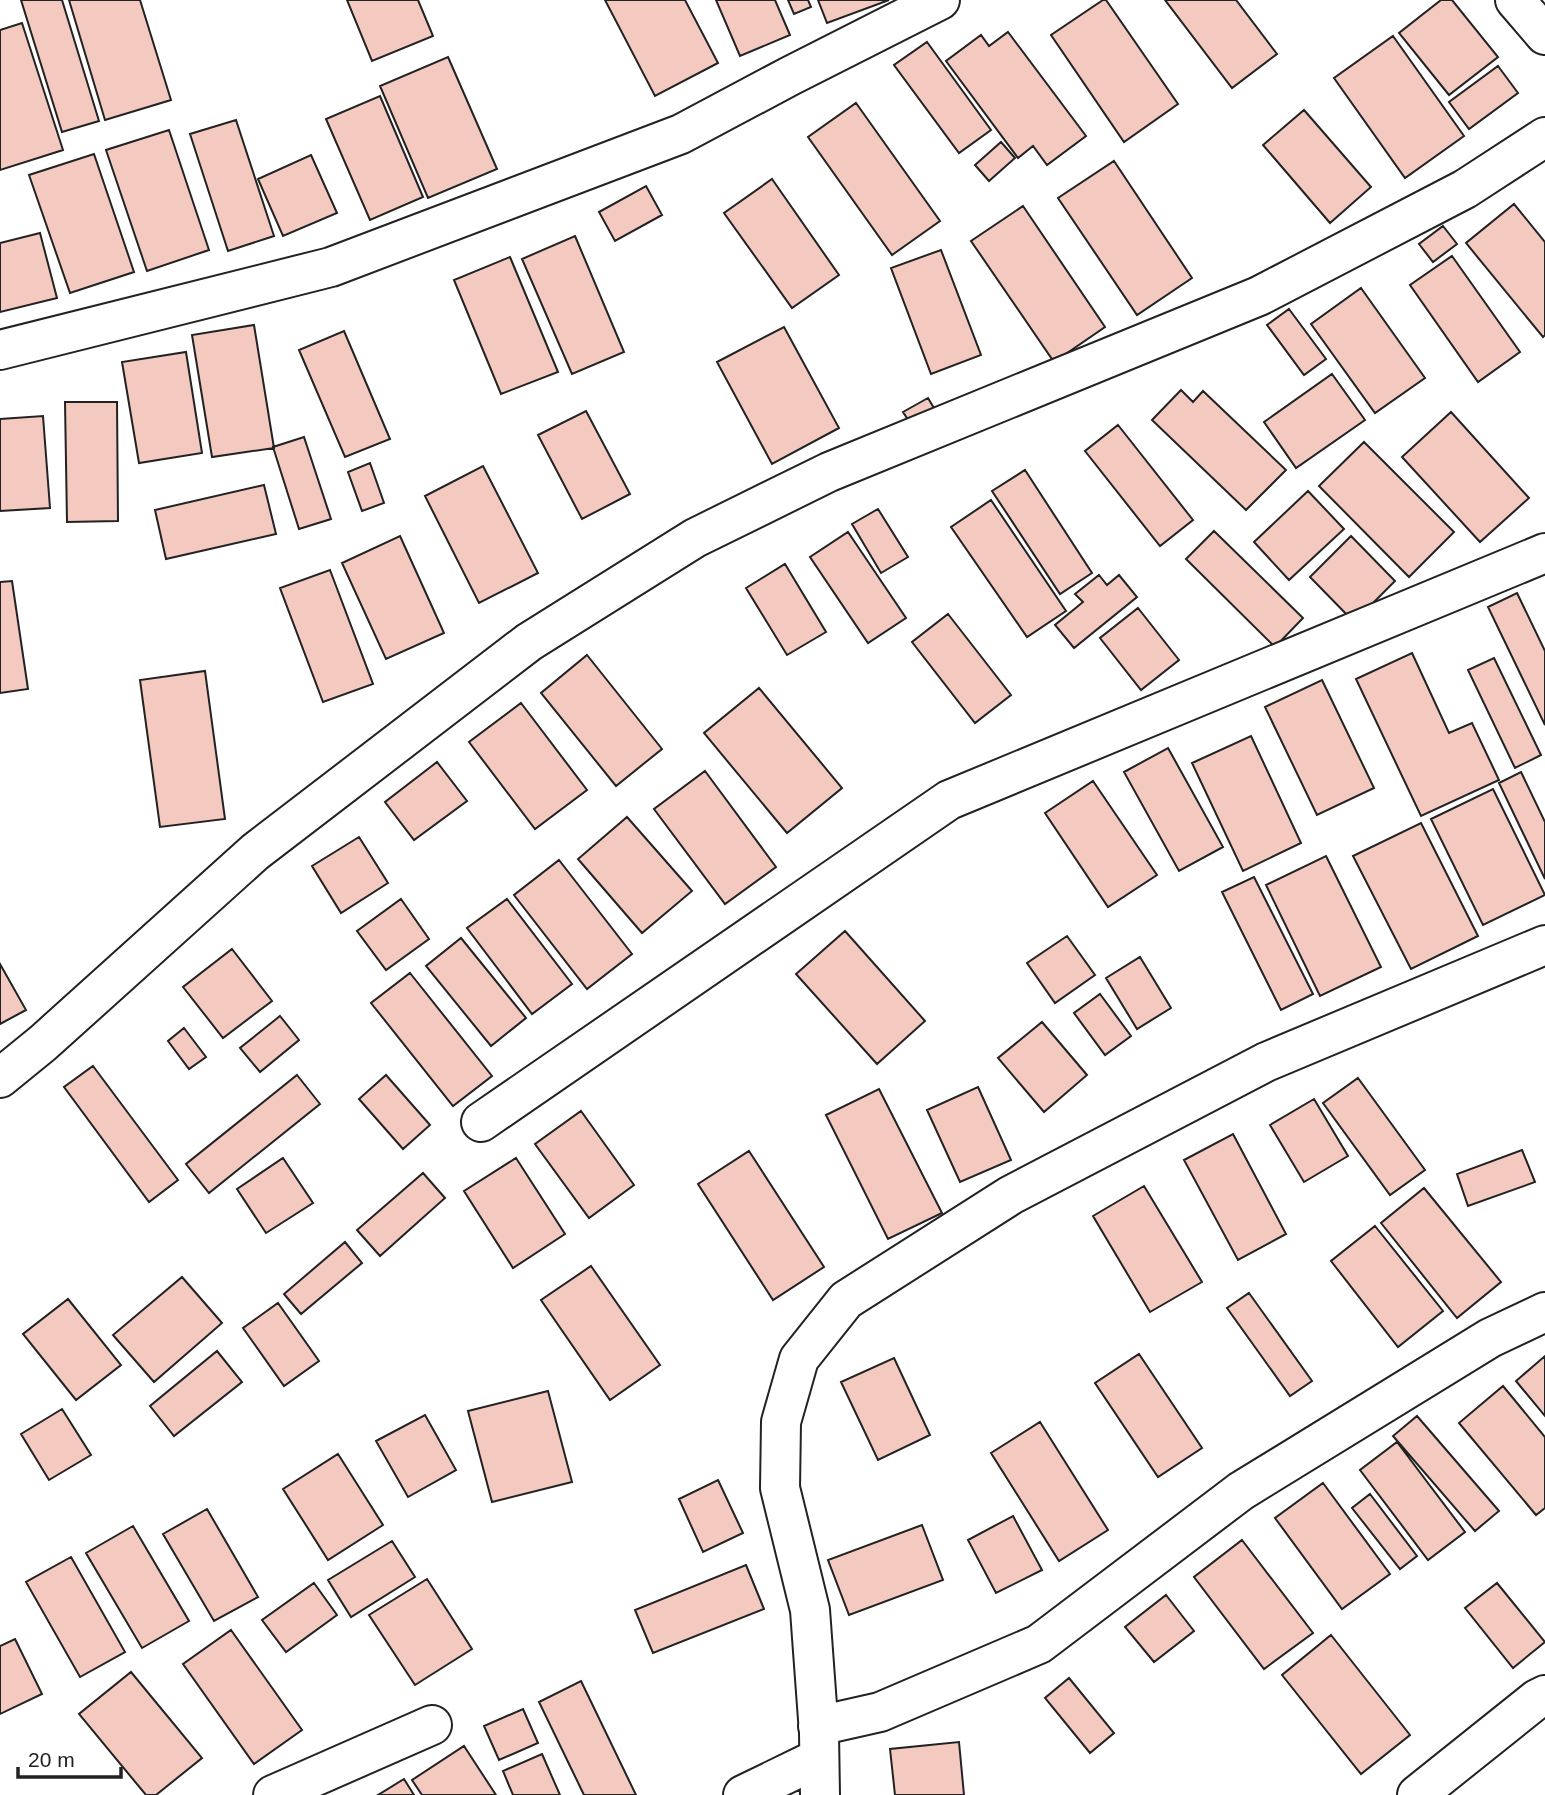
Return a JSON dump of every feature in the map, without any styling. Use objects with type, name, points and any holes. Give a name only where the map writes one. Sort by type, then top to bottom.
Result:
[{"type":"street","points":[[0,350],[331,267],[681,134],[940,0]]},
{"type":"street","points":[[1515,0],[1545,34]]},
{"type":"street","points":[[0,1078],[43,1044],[255,852],[529,642],[695,537],[829,472],[1259,296],[1465,189],[1545,137]]},
{"type":"street","points":[[481,1122],[949,800],[1545,553]]},
{"type":"street","points":[[819,1760],[810,1611],[780,1488],[781,1422],[799,1359],[846,1300],[1011,1195],[1266,1062],[1545,944]]},
{"type":"street","points":[[744,1795],[819,1760],[880,1712],[1039,1644],[1241,1491],[1490,1338],[1545,1312]]},
{"type":"street","points":[[1418,1795],[1545,1695]]},
{"type":"street","points":[[273,1795],[432,1725]]},
{"type":"building","points":[[21,0],[62,0],[99,121],[62,132]]},
{"type":"building","points":[[69,0],[140,0],[171,100],[105,120]]},
{"type":"building","points":[[347,0],[418,0],[433,36],[372,61]]},
{"type":"building","points":[[605,0],[685,0],[718,63],[655,96]]},
{"type":"building","points":[[716,0],[775,0],[790,35],[740,56]]},
{"type":"building","points":[[788,0],[808,0],[811,7],[794,14]]},
{"type":"building","points":[[818,0],[889,0],[827,23]]},
{"type":"building","points":[[1106,0],[1178,104],[1124,142],[1051,35]]},
{"type":"building","points":[[1165,0],[1236,0],[1277,54],[1232,88]]},
{"type":"building","points":[[1441,0],[1452,0],[1498,57],[1449,95],[1399,33]]},
{"type":"building","points":[[22,23],[63,150],[0,170],[0,30]]},
{"type":"building","points":[[1008,32],[1086,136],[1047,165],[1033,146],[1018,158],[946,61],[981,35],[989,46]]},
{"type":"building","points":[[1393,36],[1464,136],[1405,178],[1334,78]]},
{"type":"building","points":[[927,42],[991,130],[959,153],[894,65]]},
{"type":"building","points":[[448,57],[497,169],[428,198],[380,86]]},
{"type":"building","points":[[1498,66],[1518,93],[1469,129],[1449,102]]},
{"type":"building","points":[[380,96],[423,197],[370,220],[326,119]]},
{"type":"building","points":[[856,103],[940,221],[892,255],[808,137]]},
{"type":"building","points":[[1304,110],[1371,187],[1330,223],[1263,145]]},
{"type":"building","points":[[236,120],[274,236],[228,251],[190,134]]},
{"type":"building","points":[[169,130],[209,250],[147,271],[106,150]]},
{"type":"building","points":[[1001,142],[1015,158],[989,181],[975,165]]},
{"type":"building","points":[[94,154],[134,272],[70,293],[29,175]]},
{"type":"building","points":[[311,155],[337,213],[283,236],[258,179]]},
{"type":"building","points":[[1114,161],[1192,278],[1137,315],[1058,198]]},
{"type":"building","points":[[772,179],[839,275],[792,308],[724,213]]},
{"type":"building","points":[[646,186],[662,215],[615,241],[599,212]]},
{"type":"building","points":[[1514,204],[1545,242],[1543,337],[1466,243]]},
{"type":"building","points":[[1023,206],[1105,327],[1054,362],[971,241]]},
{"type":"building","points":[[1443,226],[1457,244],[1433,262],[1419,244]]},
{"type":"building","points":[[40,233],[57,298],[0,312],[0,243]]},
{"type":"building","points":[[575,236],[624,352],[572,374],[522,259]]},
{"type":"building","points":[[941,250],[981,355],[931,374],[891,268]]},
{"type":"building","points":[[1452,256],[1520,352],[1478,382],[1410,285]]},
{"type":"building","points":[[510,257],[558,372],[501,394],[454,280]]},
{"type":"building","points":[[1361,288],[1425,378],[1375,413],[1311,324]]},
{"type":"building","points":[[1289,309],[1326,359],[1304,375],[1267,325]]},
{"type":"building","points":[[254,325],[274,448],[212,457],[192,335]]},
{"type":"building","points":[[784,327],[839,428],[772,464],[717,362]]},
{"type":"building","points":[[344,331],[390,439],[345,457],[299,350]]},
{"type":"building","points":[[186,352],[202,453],[139,463],[122,362]]},
{"type":"building","points":[[1332,374],[1365,420],[1296,468],[1264,422]]},
{"type":"building","points":[[1181,390],[1193,402],[1203,391],[1286,470],[1246,510],[1152,420]]},
{"type":"building","points":[[928,398],[938,415],[914,429],[903,412]]},
{"type":"building","points":[[65,402],[117,402],[118,521],[67,522]]},
{"type":"building","points":[[586,411],[630,494],[582,519],[538,435]]},
{"type":"building","points":[[1451,412],[1529,498],[1480,542],[1402,457]]},
{"type":"building","points":[[43,416],[50,508],[0,511],[0,419]]},
{"type":"building","points":[[1118,425],[1193,520],[1160,546],[1085,451]]},
{"type":"building","points":[[304,437],[331,519],[299,529],[273,447]]},
{"type":"building","points":[[1364,442],[1454,532],[1409,577],[1319,486]]},
{"type":"building","points":[[370,463],[384,503],[362,511],[348,472]]},
{"type":"building","points":[[483,466],[538,573],[479,603],[425,496]]},
{"type":"building","points":[[1025,470],[1092,573],[1060,594],[992,491]]},
{"type":"building","points":[[264,485],[276,534],[166,559],[155,510]]},
{"type":"building","points":[[1308,491],[1344,529],[1289,580],[1254,542]]},
{"type":"building","points":[[991,500],[1066,611],[1027,637],[951,527]]},
{"type":"building","points":[[878,509],[908,557],[881,573],[852,524]]},
{"type":"building","points":[[1214,531],[1303,618],[1275,647],[1186,559]]},
{"type":"building","points":[[848,532],[906,618],[868,643],[810,557]]},
{"type":"building","points":[[400,536],[444,633],[386,659],[342,563]]},
{"type":"building","points":[[1351,536],[1395,581],[1354,622],[1310,577]]},
{"type":"building","points":[[785,564],[826,632],[787,655],[746,588]]},
{"type":"building","points":[[330,570],[373,684],[323,702],[280,588]]},
{"type":"building","points":[[1099,575],[1107,585],[1119,575],[1137,597],[1074,648],[1055,625],[1083,602],[1075,594]]},
{"type":"building","points":[[12,581],[28,689],[0,693],[0,582]]},
{"type":"building","points":[[1517,593],[1545,651],[1545,725],[1488,607]]},
{"type":"building","points":[[1138,608],[1179,660],[1141,690],[1100,638]]},
{"type":"building","points":[[948,614],[1011,695],[975,723],[912,642]]},
{"type":"building","points":[[1412,653],[1449,733],[1472,723],[1499,780],[1421,816],[1356,679]]},
{"type":"building","points":[[587,655],[662,749],[616,786],[541,693]]},
{"type":"building","points":[[1494,658],[1541,755],[1515,768],[1468,670]]},
{"type":"building","points":[[205,671],[225,819],[160,827],[140,680]]},
{"type":"building","points":[[1322,680],[1374,788],[1317,815],[1265,707]]},
{"type":"building","points":[[759,688],[842,788],[787,833],[704,733]]},
{"type":"building","points":[[521,703],[587,790],[535,829],[469,742]]},
{"type":"building","points":[[1251,736],[1301,843],[1243,871],[1192,763]]},
{"type":"building","points":[[1168,748],[1223,847],[1179,871],[1124,772]]},
{"type":"building","points":[[437,762],[467,801],[414,840],[385,802]]},
{"type":"building","points":[[705,771],[776,867],[725,904],[654,809]]},
{"type":"building","points":[[1521,772],[1545,822],[1545,879],[1499,783]]},
{"type":"building","points":[[1093,781],[1157,875],[1108,907],[1045,813]]},
{"type":"building","points":[[1493,789],[1545,895],[1483,925],[1431,819]]},
{"type":"building","points":[[627,817],[692,891],[642,933],[578,859]]},
{"type":"building","points":[[1421,823],[1478,936],[1411,969],[1353,856]]},
{"type":"building","points":[[359,837],[388,883],[341,913],[312,866]]},
{"type":"building","points":[[1326,856],[1381,967],[1320,996],[1266,885]]},
{"type":"building","points":[[559,860],[632,954],[587,989],[514,895]]},
{"type":"building","points":[[1254,877],[1313,994],[1281,1010],[1222,892]]},
{"type":"building","points":[[401,899],[429,939],[386,970],[357,931]]},
{"type":"building","points":[[507,899],[572,984],[532,1014],[467,928]]},
{"type":"building","points":[[845,931],[925,1021],[877,1064],[796,974]]},
{"type":"building","points":[[1067,936],[1095,975],[1055,1003],[1027,963]]},
{"type":"building","points":[[461,938],[526,1018],[491,1046],[426,966]]},
{"type":"building","points":[[232,949],[272,1001],[223,1038],[183,987]]},
{"type":"building","points":[[1140,957],[1171,1008],[1137,1029],[1106,978]]},
{"type":"building","points":[[0,964],[26,1010],[0,1024]]},
{"type":"building","points":[[410,973],[492,1076],[453,1106],[371,1003]]},
{"type":"building","points":[[1100,994],[1131,1036],[1105,1055],[1074,1013]]},
{"type":"building","points":[[280,1016],[299,1040],[260,1072],[240,1048]]},
{"type":"building","points":[[1042,1022],[1087,1075],[1044,1112],[998,1058]]},
{"type":"building","points":[[184,1028],[206,1057],[189,1069],[168,1041]]},
{"type":"building","points":[[93,1066],[178,1180],[149,1202],[64,1087]]},
{"type":"building","points":[[297,1075],[320,1104],[209,1193],[186,1164]]},
{"type":"building","points":[[386,1075],[430,1125],[403,1149],[359,1099]]},
{"type":"building","points":[[1358,1078],[1425,1170],[1390,1195],[1323,1103]]},
{"type":"building","points":[[978,1087],[1011,1160],[960,1182],[927,1110]]},
{"type":"building","points":[[879,1089],[942,1213],[888,1239],[826,1115]]},
{"type":"building","points":[[1314,1099],[1348,1156],[1304,1182],[1270,1125]]},
{"type":"building","points":[[581,1111],[634,1185],[589,1218],[535,1144]]},
{"type":"building","points":[[1233,1134],[1286,1234],[1238,1260],[1184,1160]]},
{"type":"building","points":[[1522,1150],[1535,1182],[1468,1206],[1457,1174]]},
{"type":"building","points":[[749,1151],[824,1267],[773,1300],[698,1184]]},
{"type":"building","points":[[283,1158],[313,1203],[266,1233],[237,1189]]},
{"type":"building","points":[[516,1158],[565,1234],[513,1268],[464,1191]]},
{"type":"building","points":[[423,1173],[445,1198],[380,1256],[357,1230]]},
{"type":"building","points":[[1144,1186],[1202,1282],[1150,1312],[1093,1216]]},
{"type":"building","points":[[1424,1188],[1501,1282],[1457,1318],[1381,1223]]},
{"type":"building","points":[[1375,1226],[1443,1311],[1398,1347],[1331,1261]]},
{"type":"building","points":[[345,1242],[362,1263],[301,1314],[284,1294]]},
{"type":"building","points":[[591,1266],[660,1365],[610,1400],[541,1300]]},
{"type":"building","points":[[182,1277],[222,1323],[154,1382],[113,1335]]},
{"type":"building","points":[[1249,1293],[1312,1381],[1290,1396],[1227,1308]]},
{"type":"building","points":[[68,1299],[121,1365],[76,1400],[23,1334]]},
{"type":"building","points":[[278,1303],[319,1361],[284,1386],[243,1328]]},
{"type":"building","points":[[217,1351],[242,1382],[174,1436],[150,1406]]},
{"type":"building","points":[[1139,1354],[1202,1448],[1158,1477],[1095,1383]]},
{"type":"building","points":[[1545,1356],[1545,1416],[1516,1381]]},
{"type":"building","points":[[894,1358],[930,1435],[878,1460],[841,1382]]},
{"type":"building","points":[[1503,1386],[1545,1437],[1545,1508],[1536,1515],[1459,1423]]},
{"type":"building","points":[[548,1391],[572,1482],[492,1502],[468,1411]]},
{"type":"building","points":[[62,1409],[91,1455],[49,1480],[21,1434]]},
{"type":"building","points":[[425,1415],[456,1470],[408,1497],[376,1441]]},
{"type":"building","points":[[1417,1416],[1499,1511],[1475,1531],[1393,1436]]},
{"type":"building","points":[[1040,1422],[1108,1530],[1059,1561],[991,1453]]},
{"type":"building","points":[[1397,1442],[1465,1532],[1428,1560],[1360,1470]]},
{"type":"building","points":[[338,1454],[383,1525],[328,1560],[283,1489]]},
{"type":"building","points":[[718,1480],[743,1533],[703,1552],[679,1499]]},
{"type":"building","points":[[1323,1483],[1390,1574],[1342,1609],[1275,1518]]},
{"type":"building","points":[[1370,1494],[1417,1556],[1400,1569],[1352,1508]]},
{"type":"building","points":[[207,1509],[258,1597],[214,1621],[163,1534]]},
{"type":"building","points":[[1013,1516],[1042,1570],[996,1593],[968,1540]]},
{"type":"building","points":[[922,1525],[943,1580],[849,1615],[828,1560]]},
{"type":"building","points":[[133,1526],[189,1621],[142,1648],[86,1553]]},
{"type":"building","points":[[1242,1540],[1313,1633],[1264,1669],[1194,1577]]},
{"type":"building","points":[[392,1541],[415,1577],[351,1617],[328,1580]]},
{"type":"building","points":[[71,1557],[125,1652],[80,1677],[26,1582]]},
{"type":"building","points":[[746,1565],[764,1609],[653,1653],[635,1610]]},
{"type":"building","points":[[427,1579],[472,1649],[415,1685],[369,1615]]},
{"type":"building","points":[[314,1583],[337,1615],[286,1652],[262,1620]]},
{"type":"building","points":[[1497,1583],[1545,1642],[1513,1668],[1465,1608]]},
{"type":"building","points":[[1166,1595],[1194,1631],[1154,1662],[1125,1627]]},
{"type":"building","points":[[231,1630],[302,1730],[254,1764],[183,1664]]},
{"type":"building","points":[[1331,1635],[1410,1735],[1361,1774],[1282,1675]]},
{"type":"building","points":[[15,1639],[42,1694],[0,1714],[0,1646]]},
{"type":"building","points":[[131,1672],[202,1758],[156,1795],[146,1795],[79,1714]]},
{"type":"building","points":[[1069,1678],[1114,1733],[1090,1753],[1045,1698]]},
{"type":"building","points":[[581,1681],[636,1795],[584,1795],[539,1702]]},
{"type":"building","points":[[523,1709],[538,1743],[499,1760],[484,1726]]},
{"type":"building","points":[[959,1742],[964,1795],[895,1795],[890,1749]]},
{"type":"building","points":[[464,1746],[496,1795],[422,1795],[412,1780]]},
{"type":"building","points":[[542,1754],[560,1795],[513,1795],[503,1771]]},
{"type":"building","points":[[404,1779],[414,1795],[378,1795]]}]
